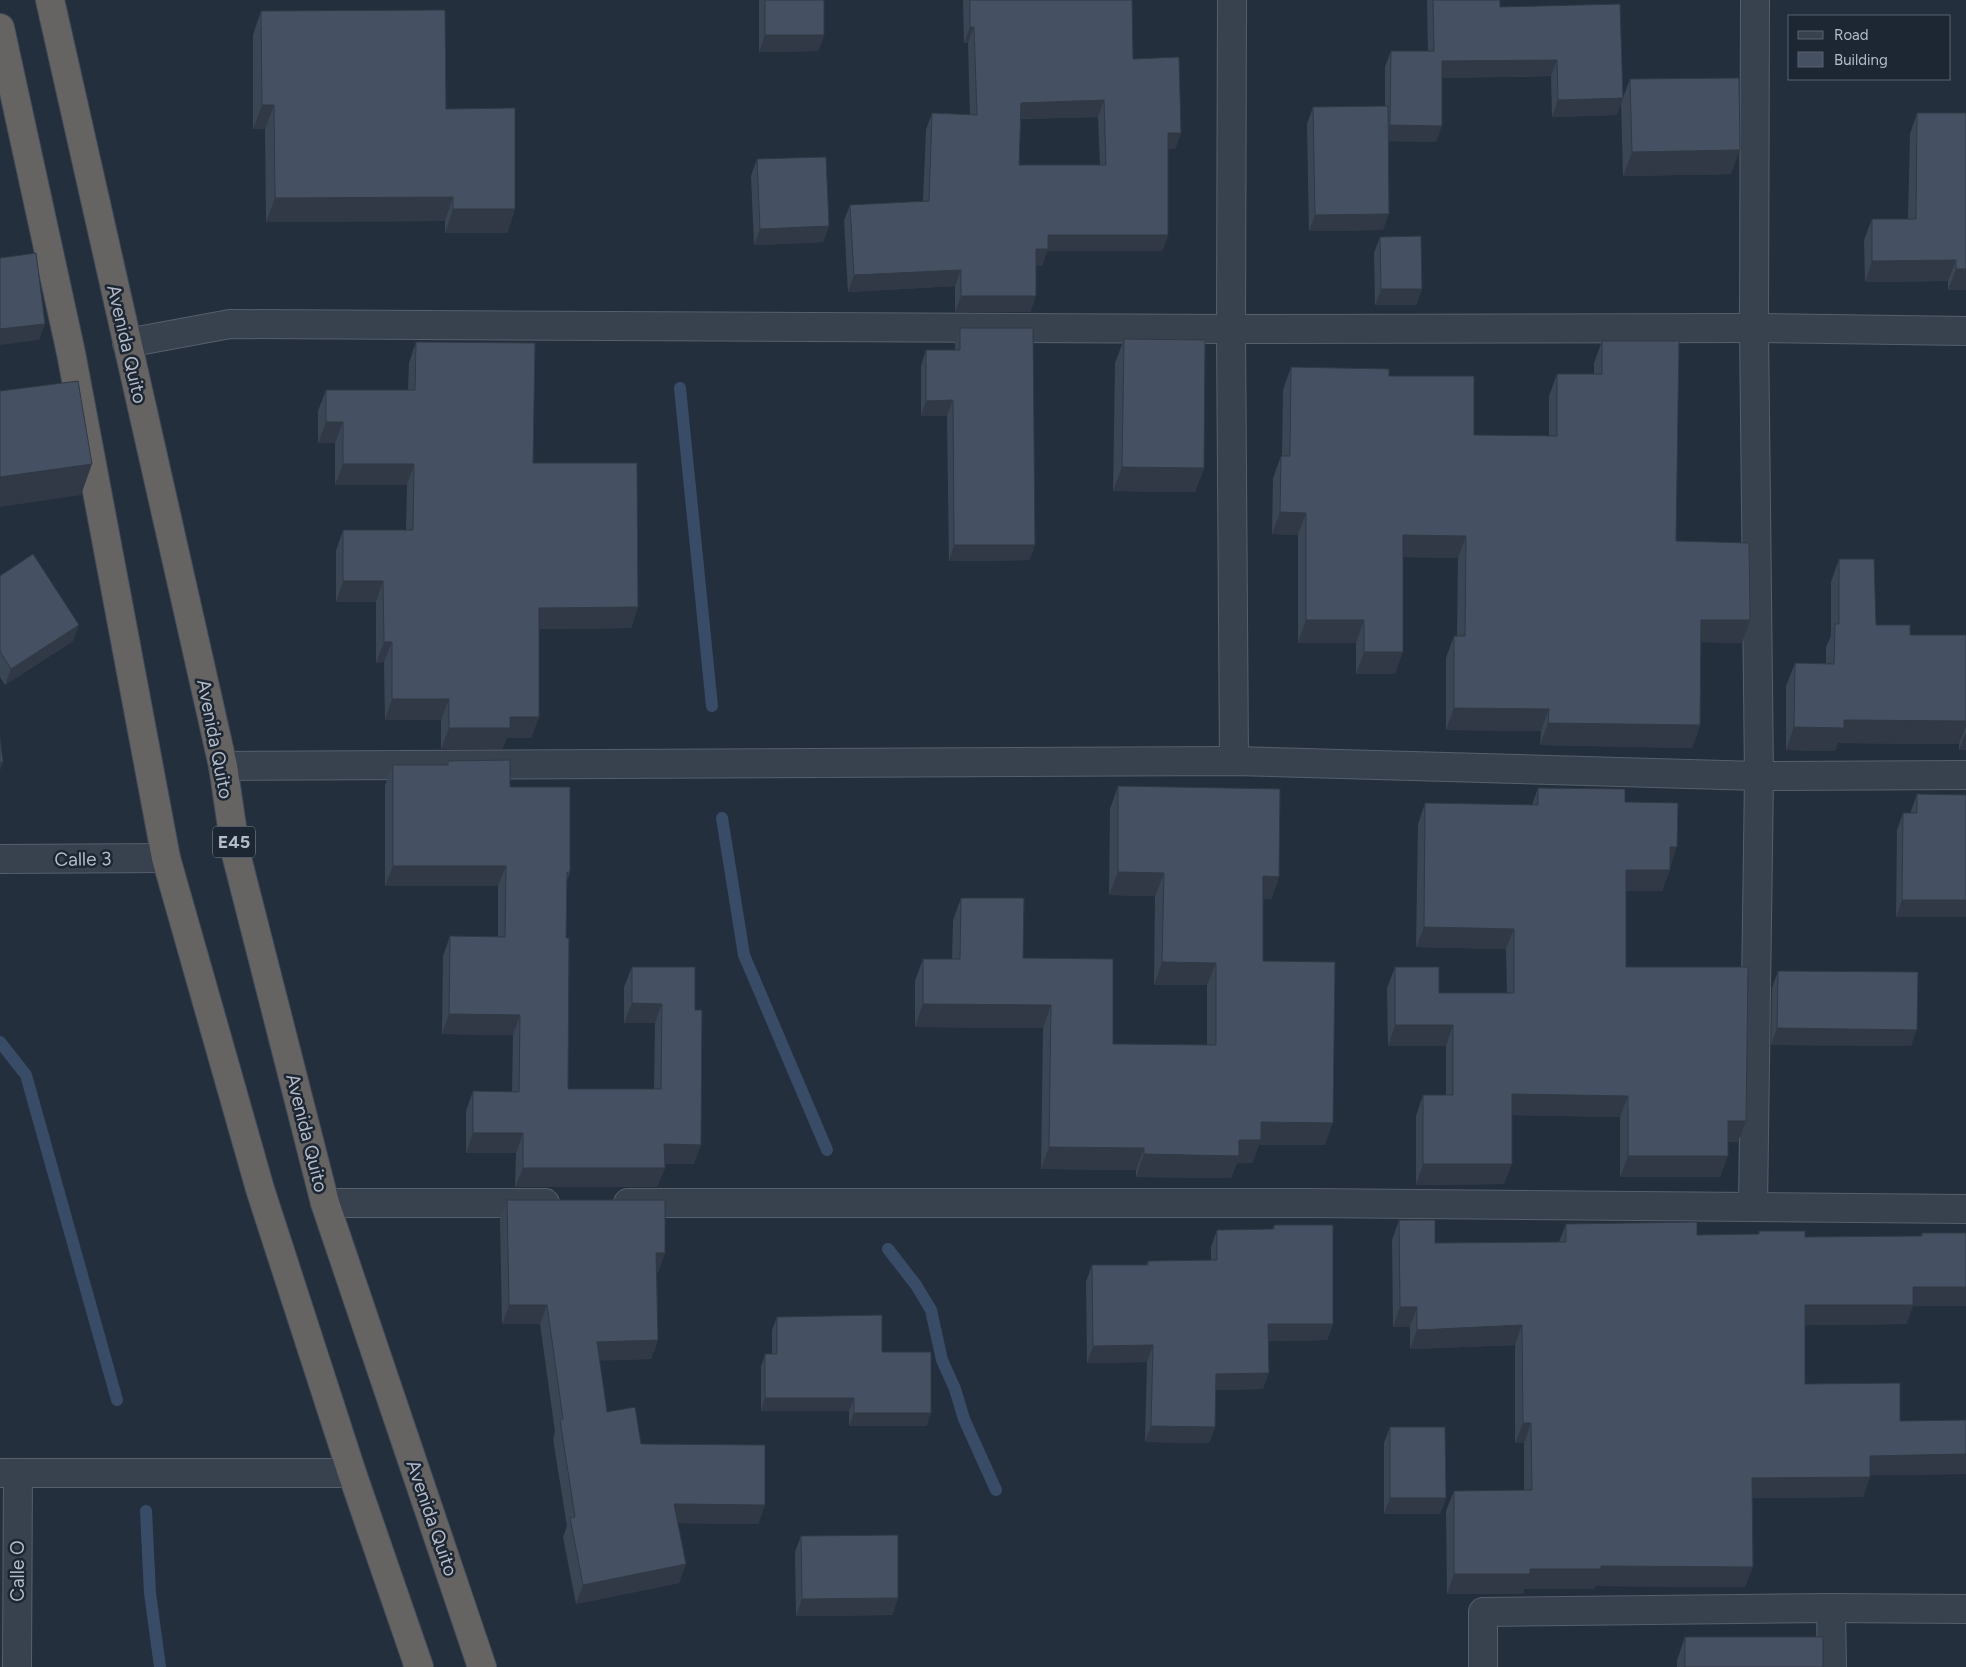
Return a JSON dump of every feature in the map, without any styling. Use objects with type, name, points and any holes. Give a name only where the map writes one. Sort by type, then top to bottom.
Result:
[{"type":"highway","name":"Avenida Quito","points":[[50,0],[223,766],[236,854],[325,1203],[482,1667]]},
{"type":"highway","points":[[0,28],[71,353],[166,858],[260,1189],[352,1473],[419,1667]]},
{"type":"street","points":[[1232,0],[1230,329],[1234,761]]},
{"type":"street","points":[[1753,1206],[1759,776],[1754,328],[1755,0]]},
{"type":"street","points":[[126,343],[230,324],[1230,329],[1754,328],[1966,331]]},
{"type":"street","points":[[223,766],[1234,761],[1759,776],[1966,775]]},
{"type":"street","name":"Calle 3","points":[[0,859],[166,858]]},
{"type":"street","points":[[325,1203],[574,1203]]},
{"type":"street","points":[[604,1203],[1321,1204],[1966,1209]]},
{"type":"street","points":[[9,1474],[352,1473]]},
{"type":"street","name":"Calle O","points":[[9,1474],[16,1667]]},
{"type":"street","points":[[1830,1608],[1832,1667]]},
{"type":"street","points":[[1484,1667],[1483,1612],[1830,1608],[1966,1609]]},
{"type":"building","points":[[765,0],[824,0],[824,35],[765,35]]},
{"type":"building","points":[[970,0],[1132,0],[1133,59],[1179,57],[1181,133],[1168,133],[1168,235],[1048,235],[1048,249],[1036,249],[1036,296],[961,296],[961,270],[854,275],[850,205],[929,201],[932,113],[977,115],[974,27],[970,27]],"holes":[[[1104,100],[1106,165],[1019,165],[1021,103]]]},
{"type":"building","points":[[1433,0],[1500,0],[1500,7],[1620,4],[1623,98],[1558,100],[1557,60],[1442,61],[1442,126],[1390,125],[1391,51],[1434,51]]},
{"type":"building","points":[[445,10],[446,109],[515,108],[515,209],[453,209],[453,197],[275,198],[274,105],[262,105],[261,11]]},
{"type":"building","points":[[1739,78],[1740,150],[1632,152],[1630,79]]},
{"type":"building","points":[[1388,106],[1389,214],[1315,215],[1313,107]]},
{"type":"building","points":[[1917,113],[1966,113],[1966,269],[1956,269],[1956,260],[1872,261],[1872,219],[1916,219]]},
{"type":"building","points":[[826,157],[829,226],[760,229],[757,159]]},
{"type":"building","points":[[1421,236],[1422,289],[1381,289],[1380,237]]},
{"type":"building","points":[[36,253],[45,324],[0,329],[0,258]]},
{"type":"building","points":[[960,328],[1033,328],[1035,545],[954,545],[953,400],[926,401],[926,350],[960,350]]},
{"type":"building","points":[[1124,339],[1205,340],[1204,468],[1122,467]]},
{"type":"building","points":[[1602,341],[1679,341],[1676,541],[1749,543],[1750,620],[1701,620],[1700,725],[1548,723],[1549,709],[1454,708],[1454,636],[1465,636],[1466,536],[1403,535],[1403,652],[1364,652],[1364,620],[1306,620],[1306,513],[1280,512],[1281,456],[1290,456],[1291,367],[1389,369],[1389,376],[1474,376],[1474,435],[1557,436],[1557,374],[1602,374]]},
{"type":"building","points":[[416,342],[535,343],[533,463],[637,463],[638,607],[539,608],[539,717],[510,717],[510,728],[449,728],[449,699],[392,699],[392,642],[384,642],[383,581],[343,581],[343,530],[413,530],[414,464],[343,464],[343,422],[326,422],[326,390],[415,390]]},
{"type":"building","points":[[78,381],[92,464],[0,477],[0,391]]},
{"type":"building","points":[[33,554],[79,625],[11,669],[0,651],[0,576]]},
{"type":"building","points":[[1839,559],[1874,559],[1876,625],[1910,625],[1910,635],[1966,635],[1966,721],[1844,720],[1844,728],[1794,727],[1795,663],[1834,664],[1835,624],[1839,624]]},
{"type":"building","points":[[0,738],[3,762],[0,762]]},
{"type":"building","points":[[510,760],[510,787],[570,787],[570,872],[567,872],[566,938],[569,938],[568,1089],[661,1089],[662,1004],[632,1003],[632,967],[695,967],[695,1010],[702,1010],[701,1145],[664,1144],[665,1168],[523,1168],[523,1133],[473,1133],[473,1091],[519,1092],[520,1015],[449,1014],[450,936],[505,937],[506,866],[393,866],[393,765],[448,765],[448,761]]},
{"type":"building","points":[[1118,786],[1280,789],[1279,877],[1263,876],[1263,961],[1335,962],[1333,1123],[1261,1122],[1261,1140],[1239,1140],[1239,1156],[1144,1154],[1144,1148],[1049,1147],[1051,1005],[923,1004],[923,959],[960,959],[961,898],[1024,898],[1023,958],[1113,959],[1113,1044],[1216,1045],[1216,963],[1162,962],[1164,873],[1118,872]]},
{"type":"building","points":[[1538,788],[1625,789],[1625,802],[1678,803],[1677,847],[1670,847],[1670,870],[1626,870],[1626,967],[1748,967],[1746,1121],[1728,1121],[1728,1156],[1628,1156],[1628,1096],[1512,1094],[1512,1164],[1423,1164],[1423,1095],[1453,1095],[1453,1025],[1395,1025],[1395,967],[1439,967],[1439,993],[1514,993],[1514,929],[1424,927],[1425,803],[1538,805]]},
{"type":"building","points":[[1917,794],[1966,795],[1966,900],[1902,900],[1903,813],[1917,813]]},
{"type":"building","points":[[1778,971],[1918,972],[1917,1030],[1777,1028]]},
{"type":"building","points":[[507,1200],[665,1200],[665,1253],[656,1253],[658,1340],[597,1342],[607,1412],[635,1407],[641,1444],[765,1445],[765,1505],[674,1504],[686,1564],[583,1585],[570,1518],[575,1517],[560,1420],[563,1419],[547,1305],[509,1305]]},
{"type":"building","points":[[1399,1220],[1435,1220],[1435,1243],[1566,1242],[1566,1224],[1697,1222],[1697,1235],[1759,1234],[1759,1231],[1805,1231],[1805,1237],[1922,1236],[1922,1233],[1966,1233],[1966,1287],[1913,1287],[1913,1305],[1805,1305],[1805,1384],[1900,1383],[1900,1421],[1966,1420],[1966,1454],[1870,1456],[1870,1477],[1752,1478],[1753,1567],[1601,1566],[1601,1569],[1530,1569],[1530,1574],[1454,1574],[1454,1491],[1532,1490],[1531,1423],[1523,1423],[1522,1325],[1417,1330],[1417,1307],[1400,1307]]},
{"type":"building","points":[[1274,1225],[1333,1225],[1333,1324],[1268,1324],[1269,1373],[1216,1374],[1215,1427],[1151,1426],[1153,1345],[1093,1346],[1092,1265],[1148,1265],[1148,1261],[1217,1260],[1217,1230],[1274,1229]]},
{"type":"building","points":[[882,1315],[882,1352],[931,1352],[931,1413],[854,1413],[854,1398],[765,1398],[765,1354],[777,1354],[777,1317]]},
{"type":"building","points":[[1390,1427],[1445,1427],[1446,1498],[1390,1498]]},
{"type":"building","points":[[898,1535],[898,1598],[802,1599],[801,1536]]},
{"type":"building","points":[[1685,1637],[1823,1637],[1823,1667],[1685,1667]]},
{"type":"waterway","points":[[680,388],[712,706]]},
{"type":"waterway","points":[[722,818],[744,955],[827,1150]]},
{"type":"waterway","points":[[0,1042],[26,1075],[117,1400]]},
{"type":"waterway","points":[[888,1249],[916,1285],[931,1310],[942,1360],[955,1389],[964,1419],[996,1490]]},
{"type":"waterway","points":[[146,1511],[150,1593],[160,1667]]}]
